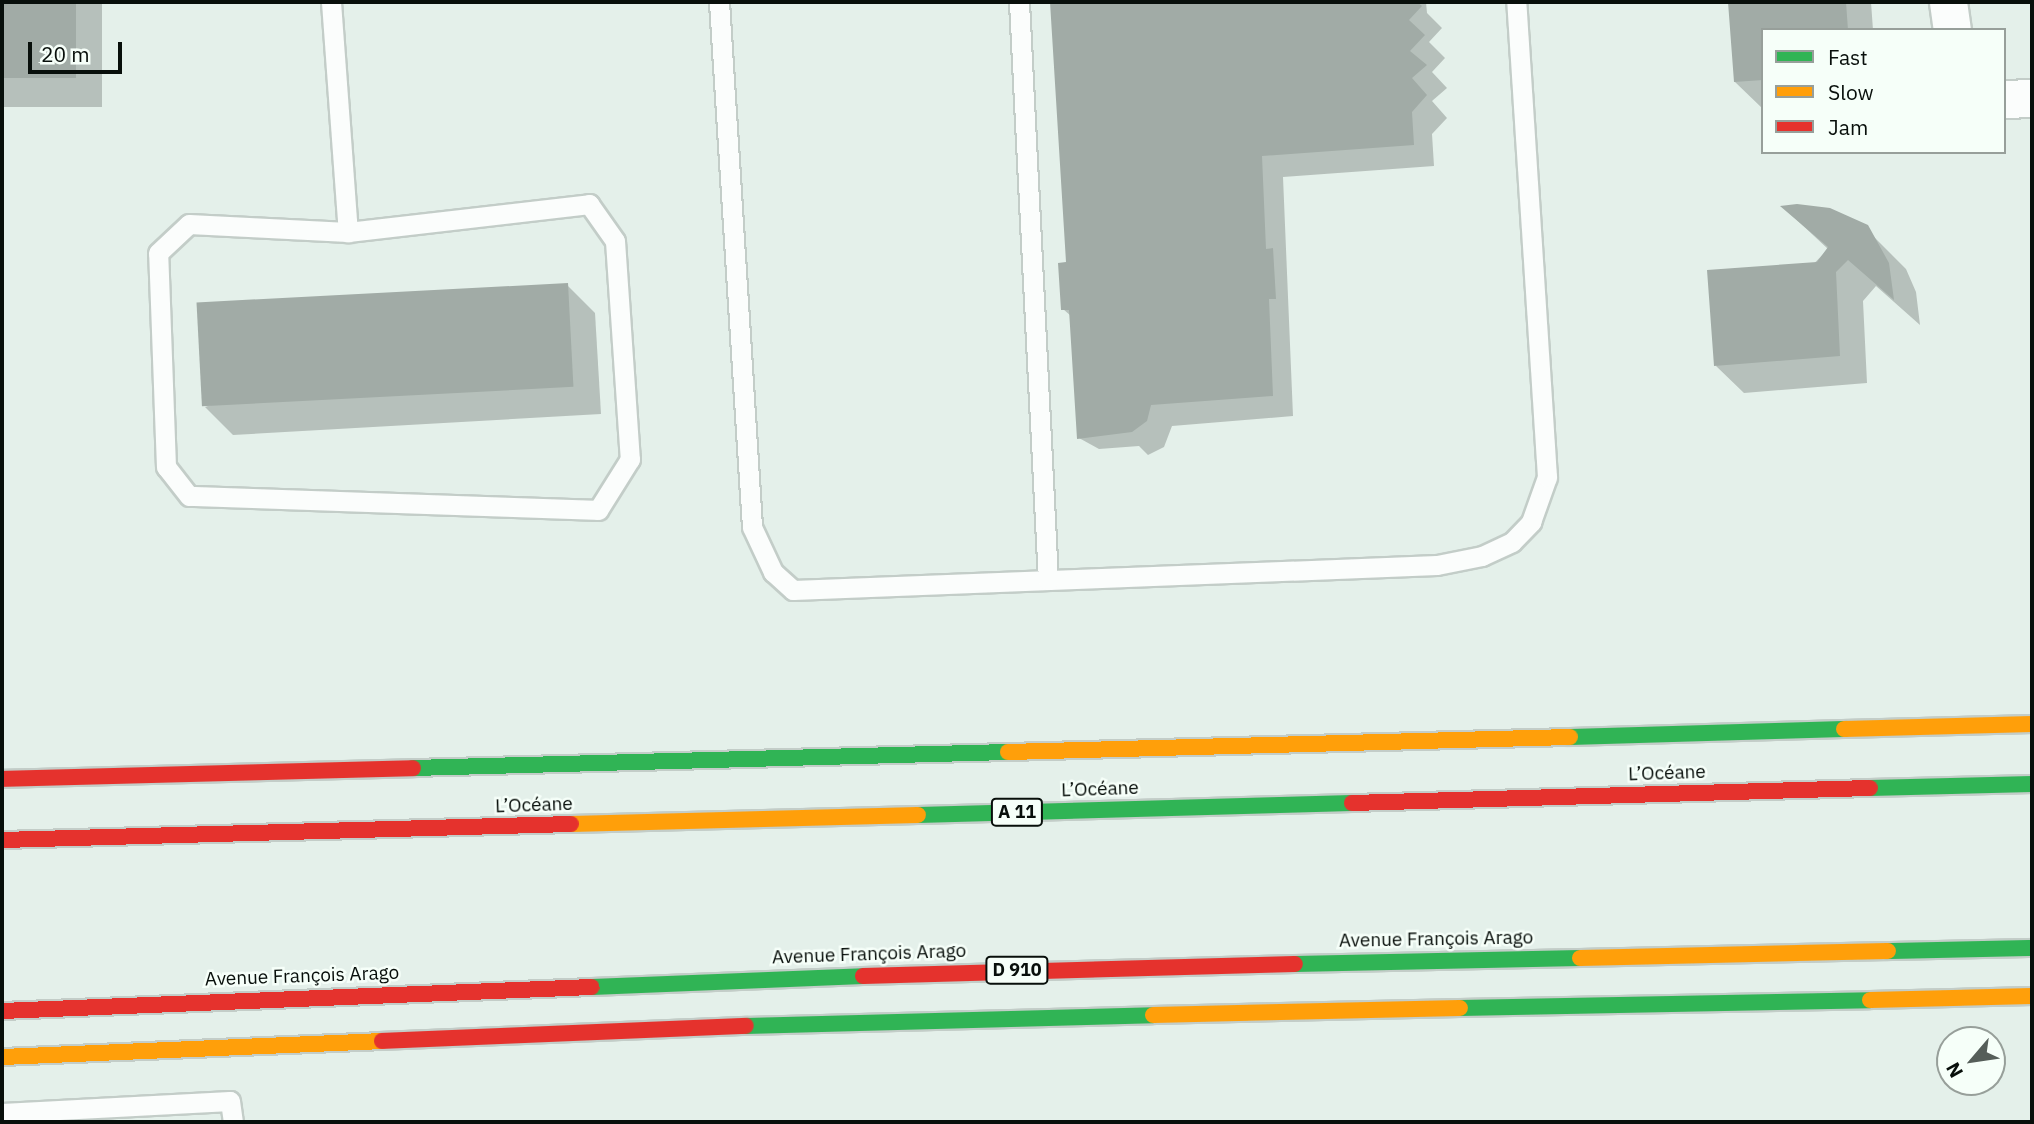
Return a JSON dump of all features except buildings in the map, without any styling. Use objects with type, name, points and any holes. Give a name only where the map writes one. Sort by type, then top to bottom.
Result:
[{"type":"main road","name":"L’Océane","points":[[2,779],[2032,724]]},
{"type":"main road","name":"L’Océane","points":[[2,840],[2032,784]]},
{"type":"main road","name":"Avenue François Arago","points":[[2,1011],[984,971],[2032,948]]},
{"type":"main road","points":[[2,1057],[837,1022],[2032,996]]},
{"type":"street","points":[[1948,2],[1952,28]]},
{"type":"street","points":[[2006,99],[2032,98]]},
{"type":"lane","points":[[331,2],[348,232]]},
{"type":"lane","points":[[719,2],[752,527],[760,551],[793,590],[1437,565],[1482,556],[1512,542],[1531,522],[1547,477],[1516,2]]},
{"type":"lane","points":[[1019,2],[1048,580]]},
{"type":"lane","points":[[589,204],[615,241],[630,459],[597,510],[189,496],[166,467],[158,253],[189,224],[348,232],[589,204]]},
{"type":"lane","points":[[2,1114],[230,1101],[233,1122]]},
{"type":"traffic: fast","points":[[1570,737],[1844,729]]},
{"type":"traffic: fast","points":[[413,768],[1008,752]]},
{"type":"traffic: fast","points":[[1870,788],[2032,784]]},
{"type":"traffic: fast","points":[[918,815],[1352,803]]},
{"type":"traffic: fast","points":[[1888,951],[2032,948]]},
{"type":"traffic: fast","points":[[1295,964],[1580,958]]},
{"type":"traffic: fast","points":[[592,987],[863,976]]},
{"type":"traffic: fast","points":[[1460,1008],[1870,1000]]},
{"type":"traffic: fast","points":[[746,1026],[1153,1015]]},
{"type":"traffic: slow","points":[[1844,729],[2032,724]]},
{"type":"traffic: slow","points":[[1008,752],[1570,737]]},
{"type":"traffic: slow","points":[[571,824],[918,815]]},
{"type":"traffic: slow","points":[[1580,958],[1888,951]]},
{"type":"traffic: slow","points":[[1870,1000],[2032,996]]},
{"type":"traffic: slow","points":[[1153,1015],[1460,1008]]},
{"type":"traffic: slow","points":[[2,1057],[382,1041]]},
{"type":"traffic: jam","points":[[2,779],[413,768]]},
{"type":"traffic: jam","points":[[1352,803],[1870,788]]},
{"type":"traffic: jam","points":[[2,840],[571,824]]},
{"type":"traffic: jam","points":[[863,976],[1295,964]]},
{"type":"traffic: jam","points":[[2,1011],[592,987]]},
{"type":"traffic: jam","points":[[382,1041],[746,1026]]}]
